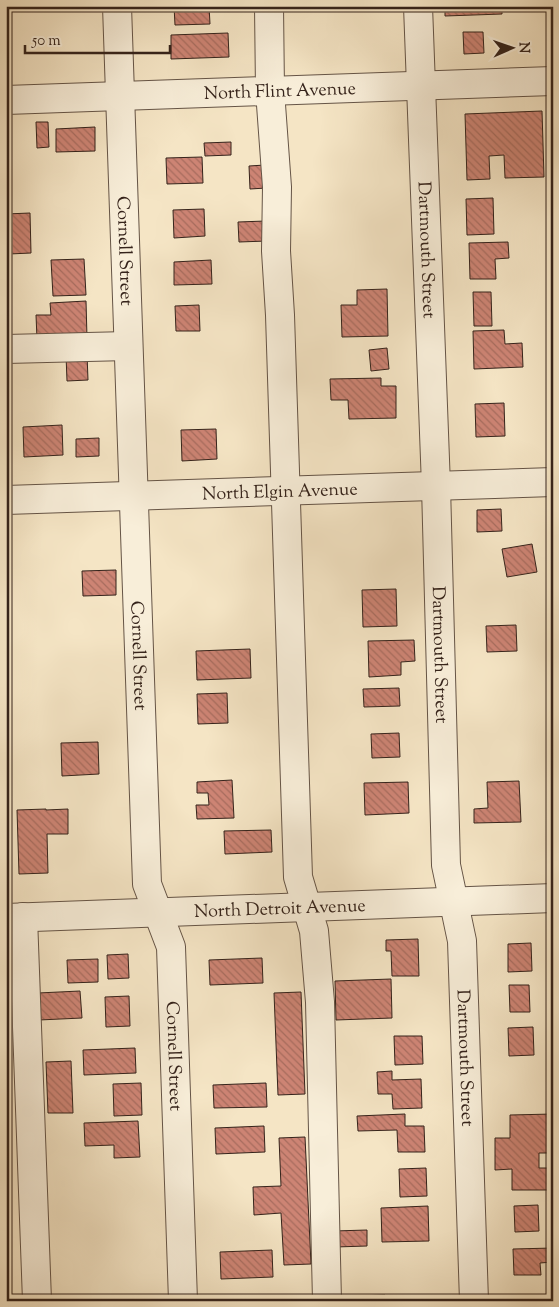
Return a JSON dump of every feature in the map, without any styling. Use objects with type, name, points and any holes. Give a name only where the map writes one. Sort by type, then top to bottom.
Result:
[{"type":"street","name":"Cornell Street","points":[[117,6],[147,884],[172,947],[183,1301]]},
{"type":"street","points":[[269,6],[270,91],[277,187],[276,251],[280,316],[298,877],[314,931],[320,1002],[327,1301]]},
{"type":"street","name":"Dartmouth Street","points":[[418,6],[436,486],[446,865],[462,941],[474,1301]]},
{"type":"street","name":"North Flint Avenue","points":[[6,100],[553,82]]},
{"type":"street","points":[[6,349],[128,346]]},
{"type":"street","name":"North Elgin Avenue","points":[[6,500],[553,482]]},
{"type":"street","name":"North Detroit Avenue","points":[[14,917],[553,898]]},
{"type":"street","points":[[14,917],[37,1301]]},
{"type":"building","points":[[174,6],[209,6],[210,24],[175,25]]},
{"type":"building","points":[[445,6],[502,6],[502,14],[445,16]]},
{"type":"building","points":[[463,32],[483,32],[484,53],[464,54]]},
{"type":"building","points":[[228,33],[229,57],[171,59],[171,35]]},
{"type":"building","points":[[542,111],[544,177],[505,178],[504,155],[489,156],[490,179],[467,180],[465,114]]},
{"type":"building","points":[[9,120],[10,145],[6,145],[6,121]]},
{"type":"building","points":[[36,122],[48,122],[49,147],[37,148]]},
{"type":"building","points":[[95,127],[95,151],[56,152],[56,129]]},
{"type":"building","points":[[231,142],[231,155],[205,156],[204,143]]},
{"type":"building","points":[[202,157],[203,183],[167,184],[166,158]]},
{"type":"building","points":[[265,165],[266,188],[250,189],[249,166]]},
{"type":"building","points":[[493,198],[494,234],[467,235],[466,199]]},
{"type":"building","points":[[204,209],[205,236],[174,238],[173,210]]},
{"type":"building","points":[[30,213],[31,253],[9,254],[9,241],[6,241],[6,214]]},
{"type":"building","points":[[266,221],[267,241],[239,242],[238,222]]},
{"type":"building","points":[[508,242],[509,258],[495,259],[496,279],[470,279],[469,243]]},
{"type":"building","points":[[84,259],[86,295],[53,296],[51,260]]},
{"type":"building","points":[[211,260],[212,284],[174,285],[174,262]]},
{"type":"building","points":[[387,289],[388,336],[342,337],[341,305],[357,305],[357,290]]},
{"type":"building","points":[[473,292],[491,292],[492,326],[474,326]]},
{"type":"building","points":[[86,301],[87,338],[37,339],[36,315],[51,315],[50,303]]},
{"type":"building","points":[[199,305],[200,331],[176,331],[175,306]]},
{"type":"building","points":[[504,330],[505,344],[522,343],[523,367],[474,369],[473,331]]},
{"type":"building","points":[[387,348],[389,369],[371,371],[369,350]]},
{"type":"building","points":[[87,354],[88,380],[67,381],[66,355]]},
{"type":"building","points":[[381,378],[381,386],[396,386],[396,418],[349,419],[348,400],[331,400],[330,379]]},
{"type":"building","points":[[504,403],[505,436],[476,437],[475,404]]},
{"type":"building","points":[[62,425],[63,455],[24,457],[23,427]]},
{"type":"building","points":[[216,429],[217,459],[182,461],[181,430]]},
{"type":"building","points":[[99,438],[99,456],[76,457],[76,439]]},
{"type":"building","points":[[501,509],[502,531],[477,532],[477,510]]},
{"type":"building","points":[[532,544],[537,572],[507,577],[502,549]]},
{"type":"building","points":[[116,570],[116,595],[83,596],[82,571]]},
{"type":"building","points":[[396,589],[397,626],[363,627],[362,590]]},
{"type":"building","points":[[516,625],[517,651],[487,652],[486,626]]},
{"type":"building","points":[[414,640],[415,661],[401,662],[401,675],[369,677],[368,641]]},
{"type":"building","points":[[250,649],[251,678],[197,680],[196,651]]},
{"type":"building","points":[[399,688],[400,706],[364,707],[363,689]]},
{"type":"building","points":[[227,693],[228,723],[198,724],[197,694]]},
{"type":"building","points":[[399,733],[400,757],[372,758],[371,734]]},
{"type":"building","points":[[98,742],[99,774],[62,776],[61,743]]},
{"type":"building","points":[[232,780],[234,818],[197,819],[196,805],[209,805],[208,793],[197,793],[197,782]]},
{"type":"building","points":[[519,781],[521,822],[474,823],[474,809],[488,808],[487,782]]},
{"type":"building","points":[[408,782],[409,813],[365,815],[364,783]]},
{"type":"building","points":[[68,809],[68,834],[47,834],[48,873],[19,874],[17,810]]},
{"type":"building","points":[[271,830],[272,852],[225,854],[224,831]]},
{"type":"building","points":[[418,939],[419,976],[392,976],[391,951],[386,951],[386,940]]},
{"type":"building","points":[[531,943],[532,971],[508,972],[508,944]]},
{"type":"building","points":[[128,954],[129,978],[108,979],[107,955]]},
{"type":"building","points":[[262,958],[263,983],[210,985],[209,960]]},
{"type":"building","points":[[98,959],[98,982],[68,983],[67,960]]},
{"type":"building","points":[[391,979],[392,1018],[336,1020],[335,981]]},
{"type":"building","points":[[509,985],[529,985],[530,1012],[510,1012]]},
{"type":"building","points":[[80,991],[82,1018],[39,1020],[38,993]]},
{"type":"building","points":[[301,992],[305,1094],[278,1095],[274,993]]},
{"type":"building","points":[[129,996],[130,1026],[106,1027],[105,997]]},
{"type":"building","points":[[533,1027],[534,1055],[509,1056],[508,1028]]},
{"type":"building","points":[[394,1036],[422,1036],[423,1064],[395,1065]]},
{"type":"building","points":[[135,1048],[136,1073],[84,1075],[83,1050]]},
{"type":"building","points":[[71,1061],[73,1113],[48,1113],[46,1062]]},
{"type":"building","points":[[392,1071],[392,1080],[421,1079],[422,1108],[393,1109],[392,1094],[378,1094],[377,1072]]},
{"type":"building","points":[[141,1083],[142,1115],[114,1116],[113,1084]]},
{"type":"building","points":[[266,1083],[267,1107],[214,1108],[213,1085]]},
{"type":"building","points":[[405,1114],[405,1126],[424,1126],[425,1152],[398,1152],[397,1130],[358,1131],[357,1116]]},
{"type":"building","points":[[553,1114],[553,1153],[539,1153],[539,1168],[553,1168],[553,1190],[512,1190],[512,1169],[495,1170],[495,1138],[510,1138],[510,1115]]},
{"type":"building","points":[[138,1121],[140,1157],[114,1158],[114,1145],[85,1146],[84,1123]]},
{"type":"building","points":[[264,1126],[265,1152],[216,1154],[215,1128]]},
{"type":"building","points":[[305,1137],[311,1264],[284,1265],[281,1213],[254,1215],[253,1187],[281,1186],[279,1138]]},
{"type":"building","points":[[426,1168],[427,1196],[400,1197],[399,1169]]},
{"type":"building","points":[[538,1205],[539,1231],[515,1232],[514,1206]]},
{"type":"building","points":[[428,1206],[429,1241],[382,1242],[381,1208]]},
{"type":"building","points":[[367,1230],[367,1246],[335,1247],[334,1231]]},
{"type":"building","points":[[553,1248],[553,1262],[540,1263],[541,1275],[514,1275],[513,1249]]},
{"type":"building","points":[[272,1250],[273,1277],[221,1279],[220,1252]]},
{"type":"building","points":[[385,1295],[385,1301],[355,1301],[355,1296]]},
{"type":"building","points":[[315,1298],[315,1301],[290,1301],[290,1299]]}]
